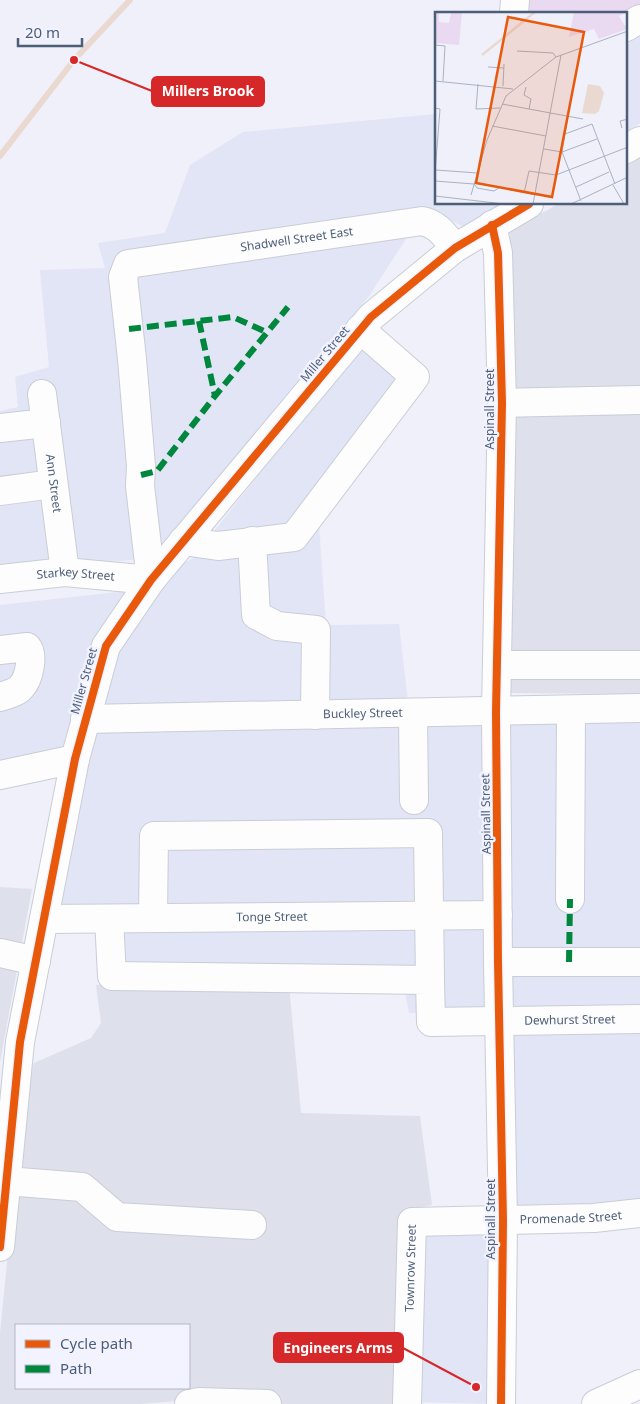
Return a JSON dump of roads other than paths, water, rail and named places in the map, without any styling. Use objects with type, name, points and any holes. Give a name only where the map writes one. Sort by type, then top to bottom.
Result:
[{"type":"street","points":[[628,26],[640,19]]},
{"type":"street","points":[[628,148],[640,141]]},
{"type":"street","name":"Miller Street","points":[[0,1247],[20,1042],[75,759],[106,646],[151,580],[371,317],[456,248],[527,205]]},
{"type":"street","name":"Shadwell Street East","points":[[151,580],[140,486],[141,466],[123,277],[128,264],[422,221],[432,223],[439,228],[456,248]]},
{"type":"street","name":"Aspinall Street","points":[[492,225],[498,253],[502,403],[496,663],[498,962],[503,1220],[501,1404]]},
{"type":"street","points":[[184,541],[218,546],[294,537],[416,377],[360,329]]},
{"type":"street","name":"Ann Street","points":[[42,394],[64,572]]},
{"type":"street","points":[[502,403],[640,400]]},
{"type":"street","points":[[0,428],[46,423]]},
{"type":"street","points":[[0,491],[54,484]]},
{"type":"street","points":[[252,542],[256,615],[277,626],[316,630],[315,715]]},
{"type":"street","name":"Starkey Street","points":[[0,579],[64,572],[151,580]]},
{"type":"street","points":[[0,650],[27,647],[30,649],[30,661],[22,686],[14,693],[0,697]]},
{"type":"street","points":[[496,663],[510,665],[640,665]]},
{"type":"street","name":"Buckley Street","points":[[85,718],[640,708]]},
{"type":"street","points":[[570,900],[571,710]]},
{"type":"street","points":[[413,713],[414,800]]},
{"type":"street","points":[[0,775],[75,759]]},
{"type":"street","points":[[109,919],[112,976],[430,980],[428,832],[154,836],[153,918]]},
{"type":"street","name":"Tonge Street","points":[[44,920],[498,915]]},
{"type":"street","points":[[0,953],[36,961]]},
{"type":"street","points":[[498,962],[640,962]]},
{"type":"street","name":"Dewhurst Street","points":[[430,980],[431,1022],[640,1019]]},
{"type":"street","points":[[6,1181],[82,1187],[117,1217],[252,1225]]},
{"type":"street","name":"Promenade Street","points":[[503,1220],[594,1218],[640,1213]]},
{"type":"street","name":"Townrow Street","points":[[407,1404],[412,1222],[503,1220]]},
{"type":"street","points":[[596,1404],[640,1384]]},
{"type":"street","points":[[189,1404],[199,1402],[267,1404]]},
{"type":"waterway","points":[[0,156],[74,60],[130,0]]},
{"type":"place","name":"Millers Brook","points":[[74,60]]},
{"type":"place","name":"Engineers Arms","points":[[476,1387]]}]
